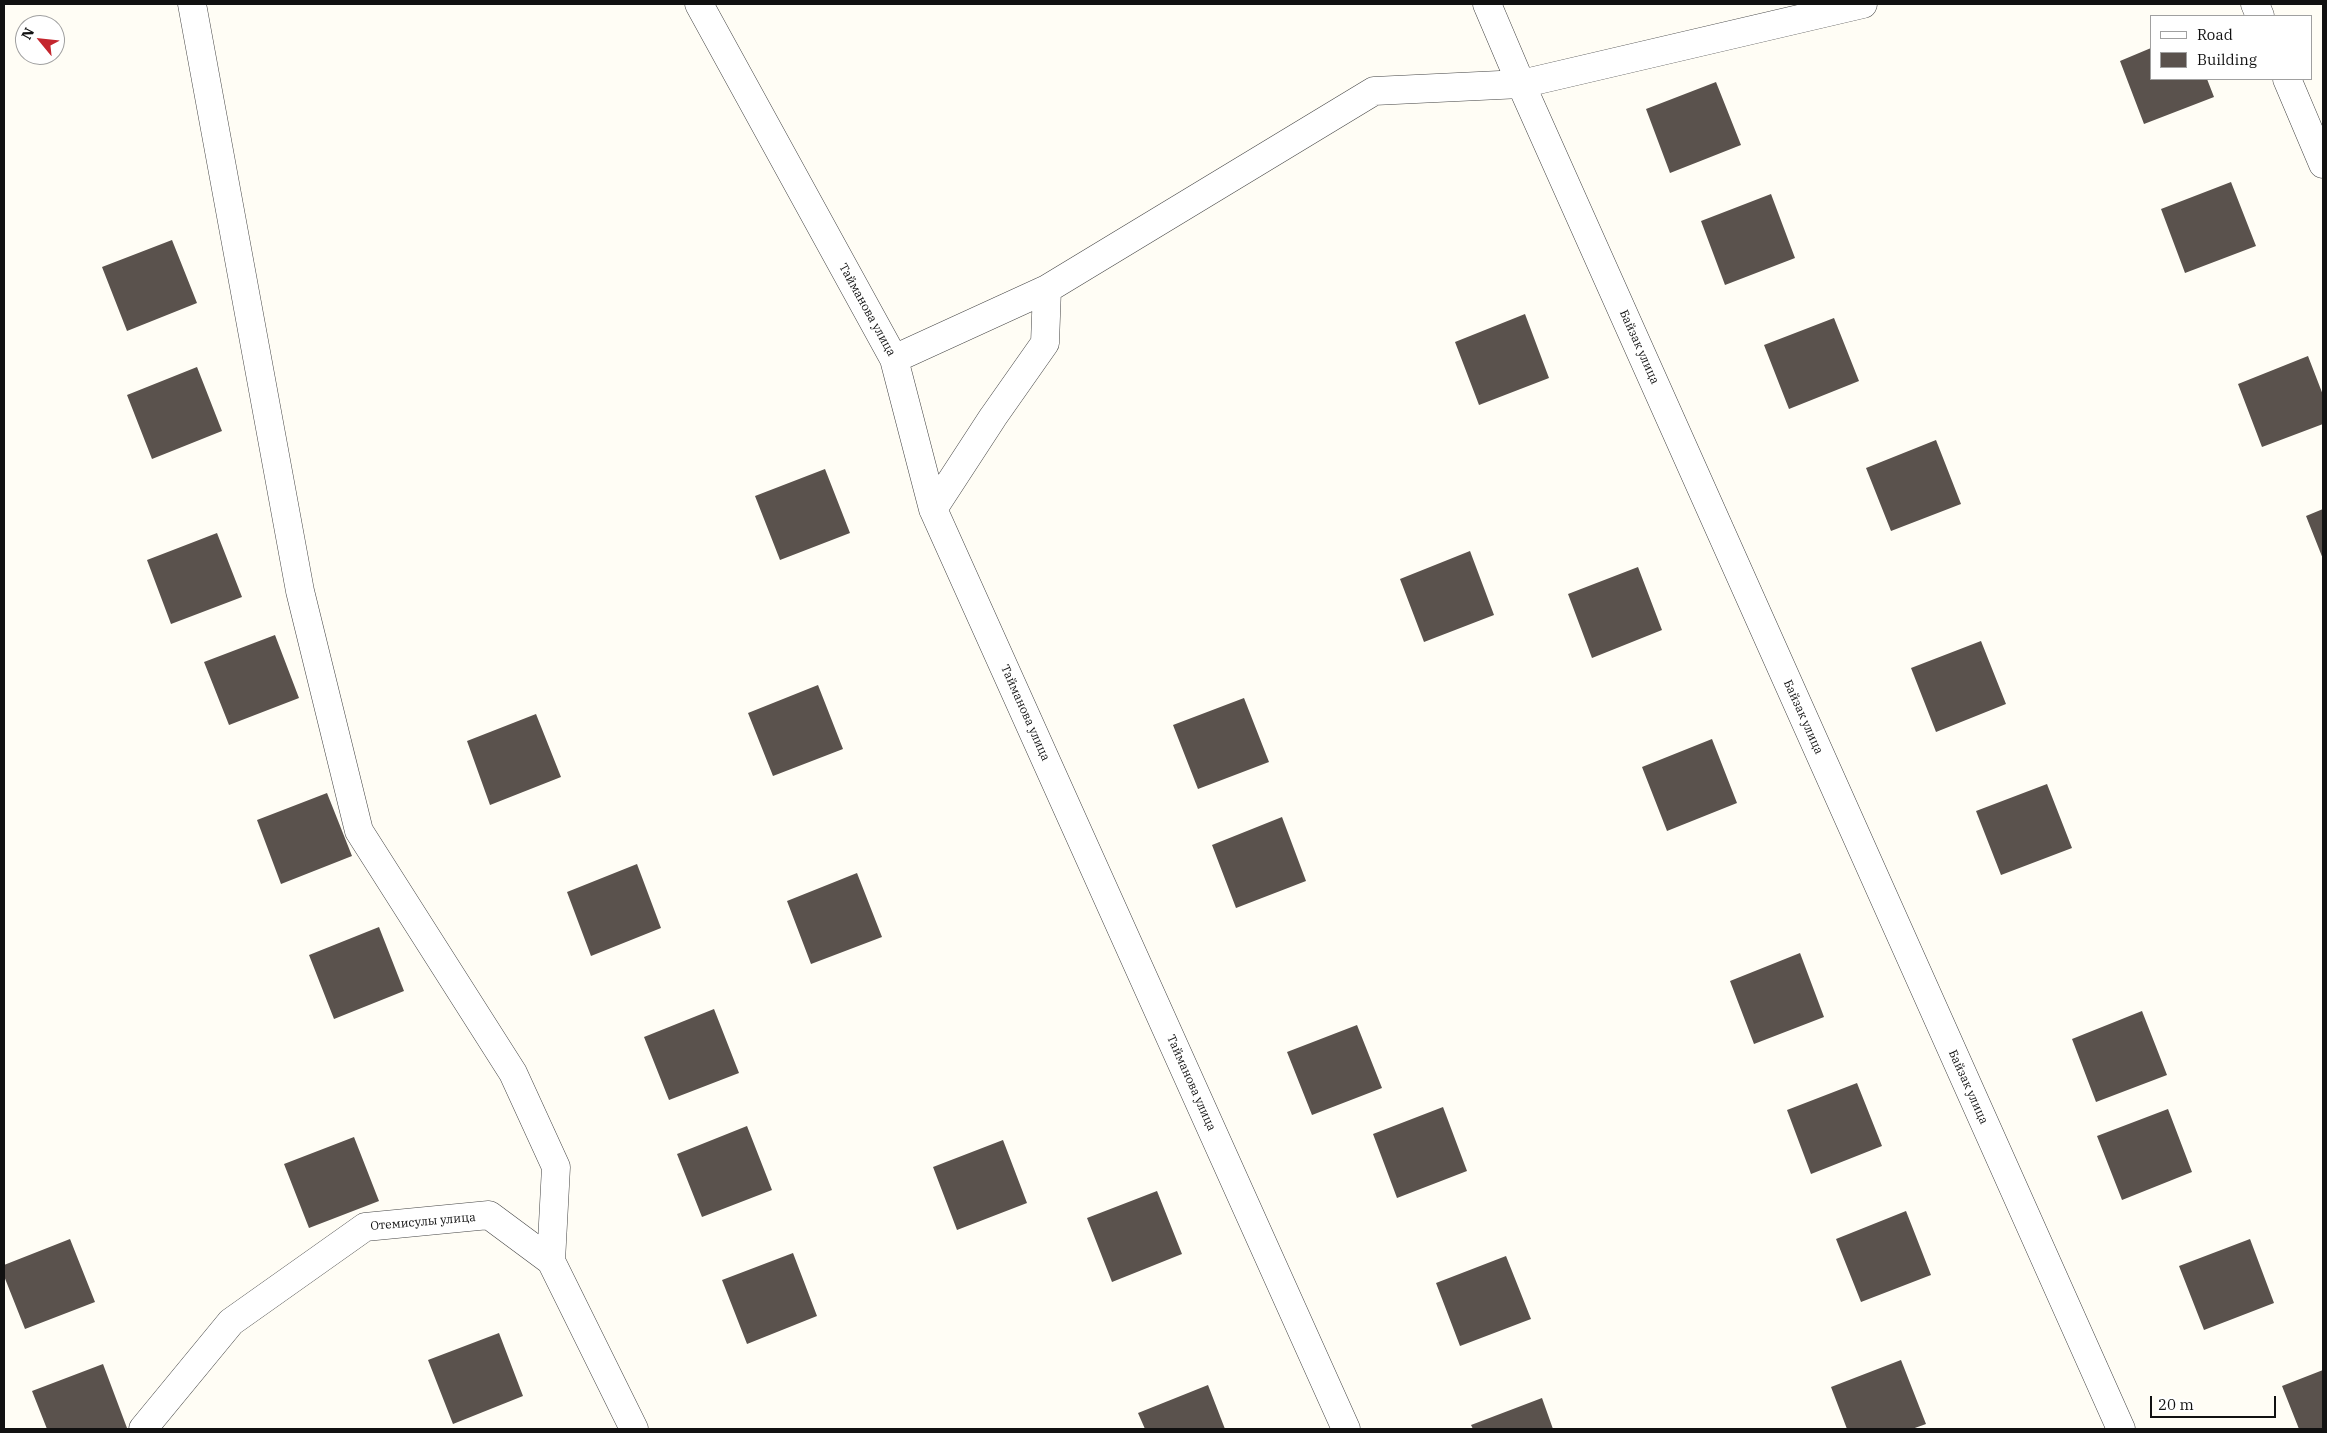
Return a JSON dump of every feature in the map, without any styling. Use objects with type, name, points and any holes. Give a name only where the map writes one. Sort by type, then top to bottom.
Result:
[{"type":"street","points":[[192,4],[300,591],[359,831],[513,1073],[556,1167],[551,1260]]},
{"type":"street","name":"Тайманова улица","points":[[698,4],[894,359],[933,509],[1346,1429]]},
{"type":"street","name":"Байзак улица","points":[[1488,4],[1521,84],[2121,1429]]},
{"type":"street","points":[[894,359],[1047,289],[1374,90],[1521,84],[1864,4]]},
{"type":"street","points":[[2287,80],[2323,164]]},
{"type":"street","points":[[933,509],[1045,343],[1047,289]]},
{"type":"street","name":"Отемисулы улица","points":[[143,1429],[231,1322],[365,1227],[489,1215],[551,1260],[634,1429]]},
{"type":"building","points":[[2150,48],[2150,80],[2207,80],[2214,97],[2144,124],[2120,61]]},
{"type":"building","points":[[1716,82],[1741,145],[1670,173],[1646,109]]},
{"type":"building","points":[[2231,182],[2256,246],[2185,273],[2161,209]]},
{"type":"building","points":[[1771,194],[1795,258],[1725,285],[1701,221]]},
{"type":"building","points":[[172,240],[197,303],[127,331],[102,267]]},
{"type":"building","points":[[1525,314],[1549,378],[1479,405],[1455,342]]},
{"type":"building","points":[[1834,318],[1859,381],[1789,409],[1764,345]]},
{"type":"building","points":[[2308,356],[2323,395],[2323,424],[2262,447],[2238,384]]},
{"type":"building","points":[[197,367],[222,431],[152,459],[127,395]]},
{"type":"building","points":[[1936,440],[1961,504],[1891,531],[1866,468]]},
{"type":"building","points":[[825,469],[850,533],[780,560],[755,496]]},
{"type":"building","points":[[2323,509],[2323,559],[2306,516]]},
{"type":"building","points":[[217,533],[242,597],[171,624],[147,560]]},
{"type":"building","points":[[1470,551],[1494,615],[1424,642],[1400,579]]},
{"type":"building","points":[[1638,567],[1662,630],[1592,658],[1568,594]]},
{"type":"building","points":[[275,635],[299,698],[229,725],[204,662]]},
{"type":"building","points":[[1981,641],[2006,704],[1936,732],[1911,668]]},
{"type":"building","points":[[818,685],[843,749],[773,776],[748,713]]},
{"type":"building","points":[[1244,698],[1269,762],[1198,789],[1173,725]]},
{"type":"building","points":[[536,714],[561,777],[490,805],[467,741]]},
{"type":"building","points":[[1712,739],[1737,803],[1667,831],[1642,767]]},
{"type":"building","points":[[2047,784],[2072,848],[2001,875],[1976,811]]},
{"type":"building","points":[[327,793],[352,856],[281,884],[257,820]]},
{"type":"building","points":[[1282,817],[1306,881],[1236,908],[1212,845]]},
{"type":"building","points":[[637,864],[661,928],[591,956],[567,892]]},
{"type":"building","points":[[857,873],[882,937],[811,964],[787,901]]},
{"type":"building","points":[[379,927],[404,991],[334,1019],[309,955]]},
{"type":"building","points":[[1800,953],[1824,1017],[1754,1044],[1730,981]]},
{"type":"building","points":[[714,1009],[739,1073],[669,1100],[644,1037]]},
{"type":"building","points":[[2142,1011],[2167,1075],[2096,1102],[2072,1039]]},
{"type":"building","points":[[1357,1025],[1382,1088],[1312,1115],[1287,1052]]},
{"type":"building","points":[[1857,1083],[1882,1146],[1811,1174],[1787,1110]]},
{"type":"building","points":[[1443,1107],[1467,1171],[1397,1198],[1373,1134]]},
{"type":"building","points":[[2168,1109],[2192,1172],[2122,1200],[2097,1136]]},
{"type":"building","points":[[747,1126],[772,1190],[702,1217],[677,1154]]},
{"type":"building","points":[[354,1137],[379,1201],[309,1228],[284,1164]]},
{"type":"building","points":[[1003,1140],[1027,1203],[957,1230],[933,1167]]},
{"type":"building","points":[[1157,1191],[1182,1254],[1112,1282],[1087,1218]]},
{"type":"building","points":[[1906,1211],[1931,1275],[1861,1302],[1836,1239]]},
{"type":"building","points":[[70,1239],[95,1302],[25,1329],[4,1276],[4,1265]]},
{"type":"building","points":[[2250,1239],[2274,1303],[2204,1330],[2179,1266]]},
{"type":"building","points":[[793,1253],[817,1316],[747,1344],[722,1280]]},
{"type":"building","points":[[1506,1256],[1531,1319],[1460,1346],[1436,1283]]},
{"type":"building","points":[[499,1333],[523,1396],[453,1424],[428,1360]]},
{"type":"building","points":[[1901,1360],[1926,1424],[1912,1429],[1847,1429],[1831,1387]]},
{"type":"building","points":[[103,1364],[127,1428],[47,1429],[32,1391]]},
{"type":"building","points":[[2323,1370],[2323,1429],[2299,1429],[2282,1386]]},
{"type":"building","points":[[1208,1385],[1225,1429],[1145,1429],[1138,1413]]},
{"type":"building","points":[[1542,1398],[1553,1429],[1473,1429],[1471,1425]]}]
